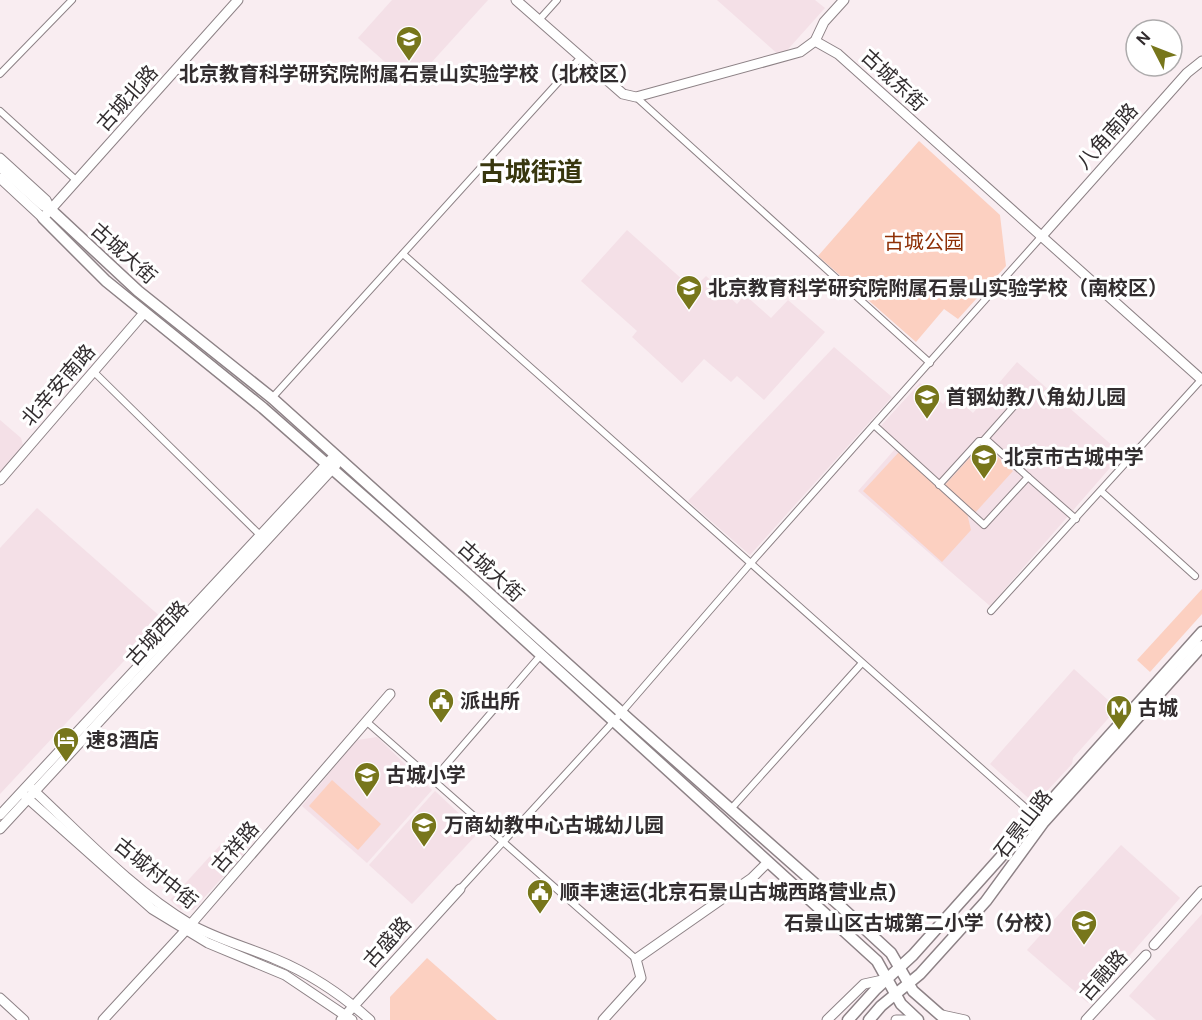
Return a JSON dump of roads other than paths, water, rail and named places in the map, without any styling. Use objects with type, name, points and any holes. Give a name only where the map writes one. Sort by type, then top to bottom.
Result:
[{"type":"main road","name":"古城大街","points":[[51,210],[138,291],[272,398],[891,952],[913,991],[944,1018]]},
{"type":"main road","name":"古城大街","points":[[43,218],[106,281],[263,408],[330,467],[877,961],[901,1004],[918,1020]]},
{"type":"main road","name":"石景山路","points":[[887,979],[913,955],[1202,632]]},
{"type":"main road","name":"石景山路","points":[[869,1020],[895,994],[920,974],[986,901],[1043,823],[1202,646]]},
{"type":"main road","points":[[848,1020],[887,979]]},
{"type":"street","points":[[0,74],[72,0]]},
{"type":"street","name":"古城北路","points":[[43,218],[238,0]]},
{"type":"street","points":[[516,0],[623,94],[636,97],[787,57],[815,41],[824,22],[843,0]]},
{"type":"street","points":[[539,20],[557,0]]},
{"type":"street","name":"古城东街","points":[[815,41],[838,54],[1202,380]]},
{"type":"street","points":[[272,398],[581,57]]},
{"type":"street","name":"八角南路","points":[[1041,237],[1187,73],[1202,61]]},
{"type":"street","points":[[636,97],[930,363]]},
{"type":"street","points":[[0,111],[77,181]]},
{"type":"street","points":[[0,158],[46,200],[51,210]]},
{"type":"street","points":[[0,167],[42,205],[51,210]]},
{"type":"street","points":[[0,178],[43,218]]},
{"type":"street","points":[[460,889],[614,722],[750,564],[1041,237]]},
{"type":"street","points":[[403,254],[1036,817]]},
{"type":"street","name":"北辛安南路","points":[[0,480],[144,314]]},
{"type":"street","points":[[93,371],[261,536]]},
{"type":"street","points":[[992,611],[1202,380]]},
{"type":"street","points":[[983,441],[1022,397]]},
{"type":"street","points":[[874,425],[984,525],[1028,477]]},
{"type":"street","points":[[939,485],[979,441],[988,441],[1077,519]]},
{"type":"street","name":"古城西路","points":[[0,815],[28,792],[337,458]]},
{"type":"street","name":"古城西路","points":[[0,829],[28,792],[261,536],[330,467]]},
{"type":"street","points":[[1102,492],[1195,576]]},
{"type":"street","points":[[433,780],[540,656]]},
{"type":"street","points":[[730,810],[862,663]]},
{"type":"street","name":"古祥路","points":[[103,1020],[188,928],[390,694]]},
{"type":"street","points":[[367,722],[636,959],[641,978],[603,1020]]},
{"type":"street","name":"古城村中街","points":[[28,792],[188,928],[285,975],[346,1018]]},
{"type":"street","points":[[636,959],[752,878],[768,862]]},
{"type":"street","name":"古盛路","points":[[346,1018],[354,1006],[460,889]]},
{"type":"street","name":"古融路","points":[[1154,945],[1202,891]]},
{"type":"street","name":"古城村中街","points":[[188,928],[277,960],[354,1006],[370,1020]]},
{"type":"street","name":"古融路","points":[[1086,1020],[1146,955]]},
{"type":"street","points":[[827,1020],[864,984],[887,979]]},
{"type":"street","points":[[0,998],[24,1020]]},
{"type":"street","points":[[944,1018],[965,1020]]},
{"type":"street","points":[[897,1020],[908,1020]]},
{"type":"place","name":"北京教育科学研究院附属石景山实验学校（北校区）","points":[[409,62]]},
{"type":"place","name":"北京教育科学研究院附属石景山实验学校（南校区）","points":[[689,311]]},
{"type":"place","name":"首钢幼教八角幼儿园","points":[[927,420]]},
{"type":"place","name":"北京市古城中学","points":[[984,480]]},
{"type":"place","name":"派出所","points":[[441,724]]},
{"type":"place","name":"古城","points":[[1119,731]]},
{"type":"place","name":"速8酒店","points":[[66,763]]},
{"type":"place","name":"古城小学","points":[[367,798]]},
{"type":"place","name":"万商幼教中心古城幼儿园","points":[[424,848]]},
{"type":"place","name":"顺丰速运(北京石景山古城西路营业点)","points":[[540,915]]},
{"type":"place","name":"石景山区古城第二小学（分校）","points":[[1084,946]]},
{"type":"district","name":"古城街道","points":[[531,172]]},
{"type":"park label","name":"古城公园","points":[[924,242]]}]
